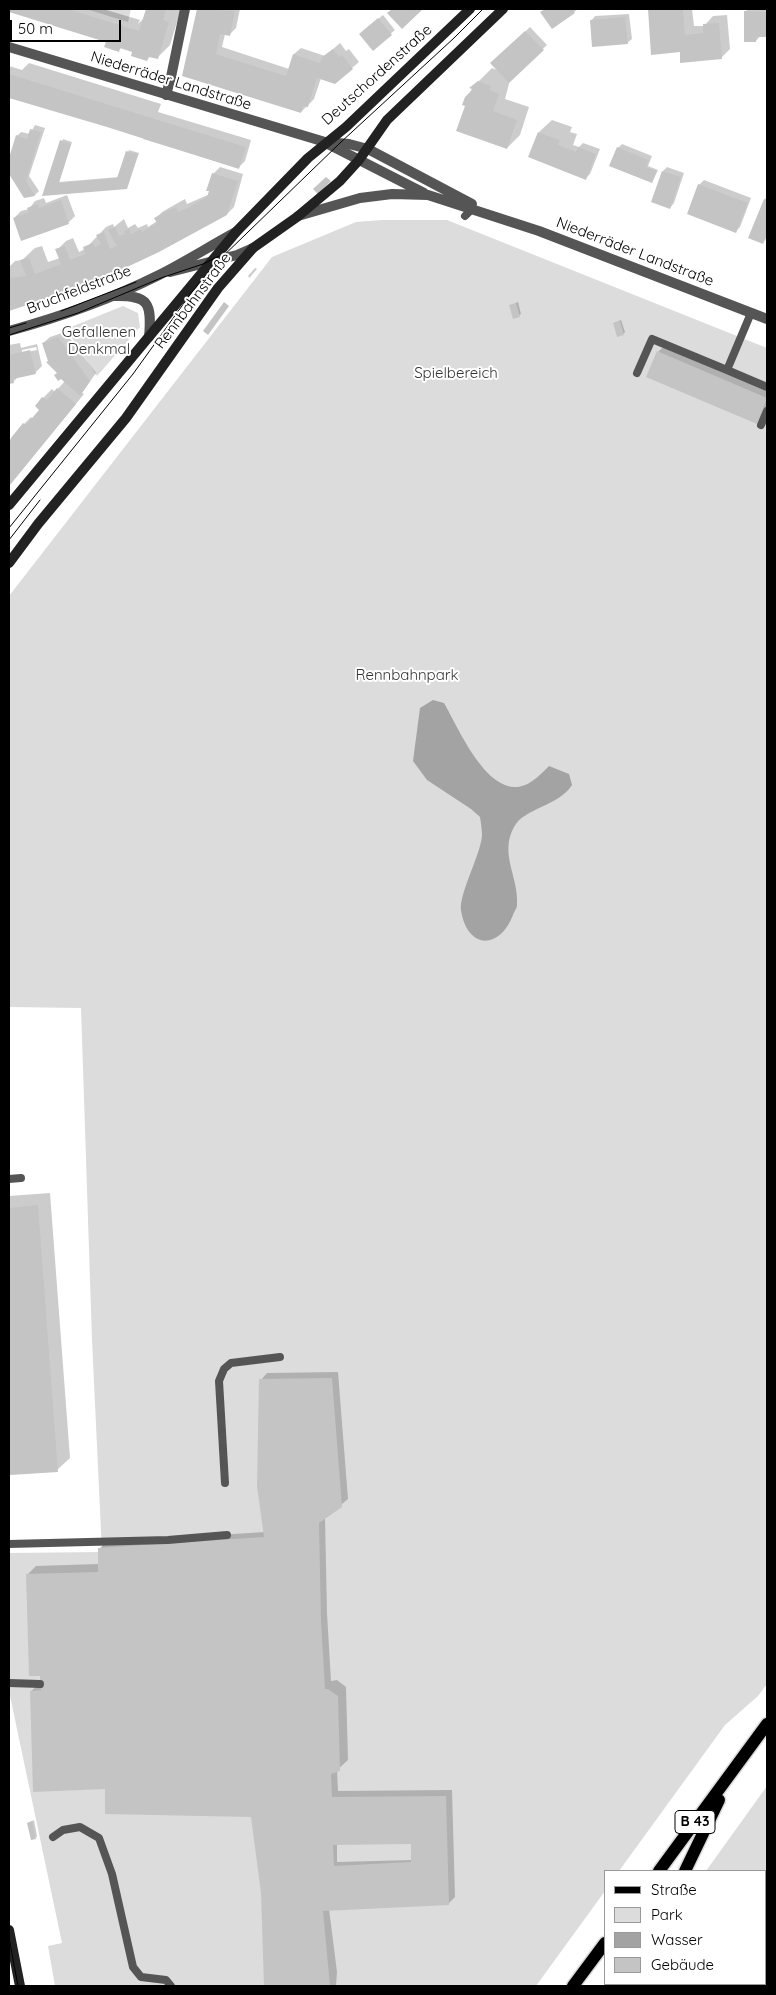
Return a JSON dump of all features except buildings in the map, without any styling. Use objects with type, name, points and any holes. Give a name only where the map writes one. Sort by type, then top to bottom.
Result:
[{"type":"main road","name":"Deutschordenstraße","points":[[325,142],[346,127],[470,9]]},
{"type":"main road","points":[[368,149],[387,120],[503,9]]},
{"type":"main road","name":"Rennbahnstraße","points":[[9,505],[236,232],[277,188],[325,142]]},
{"type":"main road","name":"Rennbahnstraße","points":[[9,563],[38,524],[126,418],[218,288],[252,248],[297,217],[340,181],[368,149]]},
{"type":"main road","name":"B 43","points":[[660,1870],[767,1724]]},
{"type":"main road","name":"B 43","points":[[684,1870],[732,1773]]},
{"type":"main road","points":[[9,1930],[20,1986]]},
{"type":"main road","points":[[573,1986],[604,1944]]},
{"type":"street","points":[[166,95],[185,9]]},
{"type":"street","name":"Niederräder Landstraße","points":[[9,47],[325,142],[428,195],[490,214],[767,319]]},
{"type":"street","name":"Niederräder Landstraße","points":[[325,142],[349,144],[368,149],[490,214]]},
{"type":"street","name":"Niederräder Landstraße","points":[[297,217],[360,198],[392,194],[428,195]]},
{"type":"street","name":"Bruchfeldstraße","points":[[9,331],[47,320],[110,296],[160,274],[236,232]]},
{"type":"street","name":"Bruchfeldstraße","points":[[160,274],[237,255],[252,248]]},
{"type":"street","points":[[110,296],[139,297],[147,303],[151,314],[149,337]]},
{"type":"lane","points":[[465,216],[473,208]]},
{"type":"lane","points":[[727,370],[751,313]]},
{"type":"lane","points":[[637,373],[652,339],[767,387]]},
{"type":"lane","points":[[761,425],[767,411]]},
{"type":"lane","points":[[9,1179],[22,1178]]},
{"type":"lane","points":[[225,1482],[219,1381],[224,1369],[231,1362],[280,1357]]},
{"type":"lane","points":[[9,1544],[168,1540],[227,1535]]},
{"type":"lane","points":[[9,1684],[40,1684]]},
{"type":"lane","points":[[53,1837],[63,1830],[80,1827],[99,1838],[112,1874],[133,1967],[141,1977],[166,1980],[171,1986]]},
{"type":"green space","points":[[86,9],[131,9],[128,22]]},
{"type":"green space","points":[[447,220],[767,348],[767,1684],[758,1696],[725,1725],[620,1870],[604,1870],[604,1892],[536,1986],[55,1986],[48,1946],[62,1943],[9,1691],[9,1553],[102,1552],[92,1340],[81,1008],[9,1007],[9,596],[272,257],[356,222]]},
{"type":"green space","name":"Gefallenen Denkmal","points":[[123,306],[138,313],[140,327],[97,376],[66,329]]},
{"type":"green space","points":[[767,1786],[767,1986],[661,1986],[766,1985],[766,1870],[707,1870]]},
{"type":"water","points":[[433,700],[444,703],[481,766],[502,784],[519,787],[533,780],[549,766],[569,774],[572,785],[559,798],[525,815],[514,827],[508,847],[517,895],[517,906],[507,927],[492,940],[484,941],[476,938],[464,923],[461,910],[463,894],[478,854],[482,836],[480,817],[427,780],[413,761],[420,708]]},
{"type":"tram line","points":[[9,528],[133,374],[192,292],[216,263],[483,9]]},
{"type":"tram line","points":[[9,335],[78,313],[219,256]]},
{"type":"tram line","points":[[61,311],[136,282]]},
{"type":"tram line","points":[[9,328],[26,323]]},
{"type":"tram line","points":[[9,540],[40,500]]},
{"type":"tram line","points":[[9,1938],[18,1986]]},
{"type":"park label","name":"Spielbereich","points":[[456,373]]},
{"type":"park label","name":"Rennbahnpark","points":[[407,675]]}]
